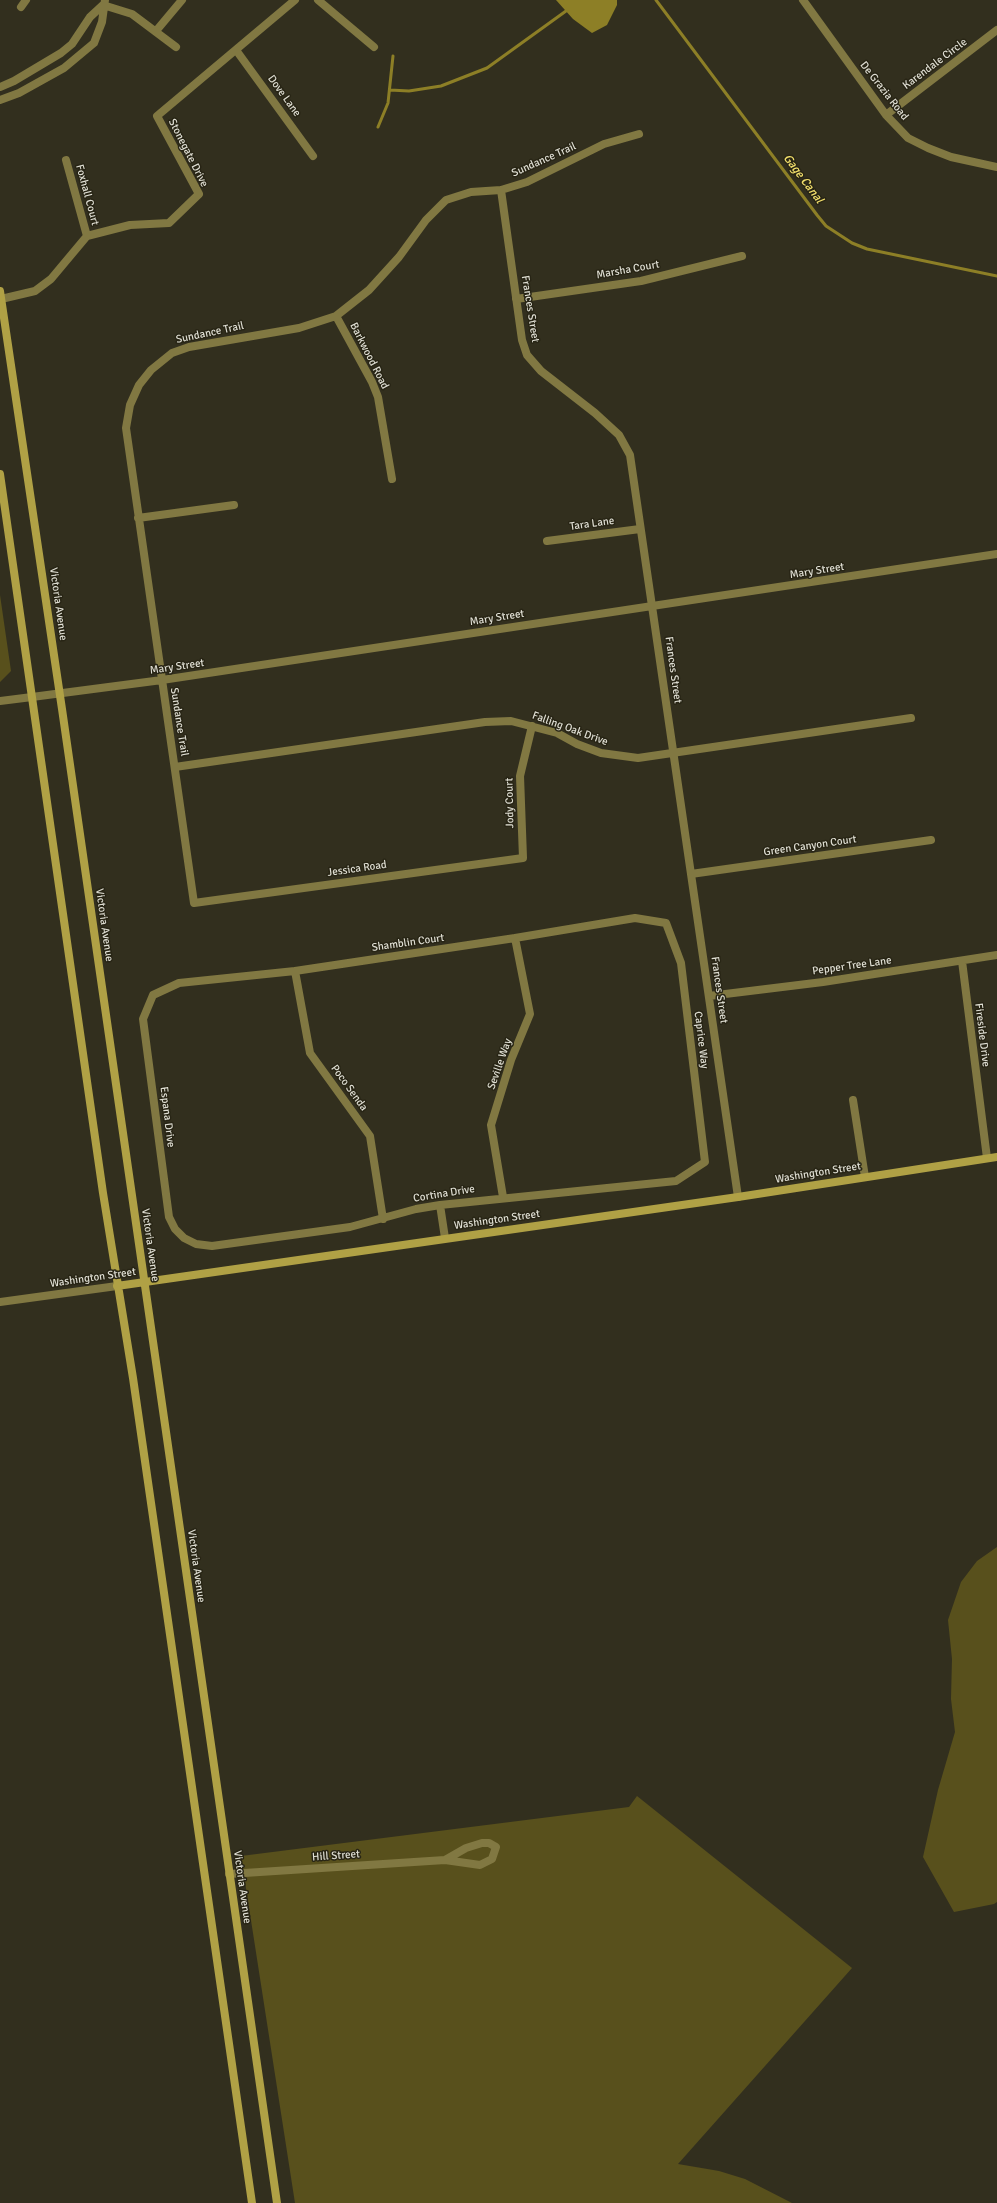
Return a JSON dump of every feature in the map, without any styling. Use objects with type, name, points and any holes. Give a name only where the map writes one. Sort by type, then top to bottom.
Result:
[{"type":"main road","name":"Victoria Avenue","points":[[1,295],[60,693],[277,2203]]},
{"type":"main road","points":[[0,474],[117,1286],[134,1386],[252,2203]]},
{"type":"main road","name":"Washington Street","points":[[117,1286],[738,1197],[865,1176],[997,1157]]},
{"type":"street","points":[[21,8],[26,0]]},
{"type":"street","points":[[156,31],[182,0]]},
{"type":"street","name":"Stonegate Drive","points":[[87,236],[130,225],[169,223],[199,194],[157,116],[295,0]]},
{"type":"street","points":[[318,0],[374,47]]},
{"type":"street","name":"De Grazia Road","points":[[803,0],[886,115],[908,138],[951,157],[997,167]]},
{"type":"street","points":[[104,2],[132,14],[176,47]]},
{"type":"street","points":[[0,87],[14,81],[61,53],[72,44],[90,17],[104,2]]},
{"type":"street","points":[[0,100],[19,93],[64,68],[94,43],[102,22],[104,2]]},
{"type":"street","name":"Karendale Circle","points":[[886,115],[997,30]]},
{"type":"street","name":"Dove Lane","points":[[236,50],[313,156]]},
{"type":"street","name":"Sundance Trail","points":[[194,903],[126,428],[130,405],[139,385],[151,370],[172,353],[189,347],[299,328],[336,316],[369,290],[399,258],[426,220],[446,200],[471,192],[501,190],[527,182],[604,144],[639,134]]},
{"type":"street","name":"Foxhall Court","points":[[66,160],[87,236]]},
{"type":"street","name":"Frances Street","points":[[501,190],[522,340],[527,355],[541,371],[595,413],[619,435],[630,455],[738,1197]]},
{"type":"street","points":[[1,295],[35,291],[51,279],[87,236]]},
{"type":"street","name":"Marsha Court","points":[[516,300],[641,280],[742,256]]},
{"type":"street","name":"Barkwood Road","points":[[336,316],[372,382],[378,397],[392,478]]},
{"type":"street","points":[[138,518],[234,505]]},
{"type":"street","name":"Tara Lane","points":[[546,541],[640,529]]},
{"type":"street","name":"Mary Street","points":[[0,701],[162,680],[997,554]]},
{"type":"street","name":"Falling Oak Drive","points":[[175,767],[486,722],[511,721],[557,733],[577,744],[608,754],[638,758],[674,754],[911,718]]},
{"type":"street","name":"Jody Court","points":[[523,858],[520,776],[532,726]]},
{"type":"street","name":"Green Canyon Court","points":[[691,874],[931,840]]},
{"type":"street","name":"Jessica Road","points":[[194,903],[523,858]]},
{"type":"street","name":"Shamblin Court","points":[[153,995],[179,983],[295,971],[515,938],[635,918],[666,923]]},
{"type":"street","name":"Caprice Way","points":[[666,923],[681,963],[705,1162]]},
{"type":"street","name":"Seville Way","points":[[502,1197],[491,1125],[511,1060],[530,1014],[515,938]]},
{"type":"street","name":"Pepper Tree Lane","points":[[709,996],[962,962],[997,955]]},
{"type":"street","name":"Fireside Drive","points":[[962,962],[987,1158]]},
{"type":"street","name":"Poco Senda","points":[[295,971],[310,1053],[370,1136],[383,1219]]},
{"type":"street","name":"Espana Drive","points":[[153,995],[143,1019],[169,1218],[175,1229],[184,1238]]},
{"type":"street","points":[[853,1100],[865,1176]]},
{"type":"street","name":"Cortina Drive","points":[[184,1238],[196,1244],[212,1246],[350,1227],[416,1209],[440,1205],[502,1197],[676,1181],[705,1162]]},
{"type":"street","points":[[440,1205],[445,1238]]},
{"type":"street","name":"Washington Street","points":[[0,1302],[117,1286]]},
{"type":"street","name":"Hill Street","points":[[229,1874],[445,1860],[480,1865],[492,1859],[496,1846],[489,1843],[482,1843],[466,1848],[445,1860]]},
{"type":"shaded area","points":[[556,0],[617,0],[617,5],[607,25],[592,33],[573,19]]},
{"type":"shaded area","points":[[0,595],[11,671],[0,682]]},
{"type":"shaded area","points":[[997,1547],[997,1902],[994,1904],[954,1912],[923,1857],[938,1790],[955,1732],[951,1699],[952,1659],[948,1620],[961,1582],[977,1561]]},
{"type":"shaded area","points":[[637,1796],[852,1968],[678,2164],[719,2171],[745,2179],[792,2203],[295,2203],[241,1856],[629,1807]]},
{"type":"waterway","name":"Gage Canal","points":[[656,0],[826,226],[852,243],[867,249],[997,276]]},
{"type":"waterway","points":[[390,90],[409,91],[441,86],[487,68],[566,11]]},
{"type":"waterway","points":[[378,127],[388,103],[393,56]]}]
